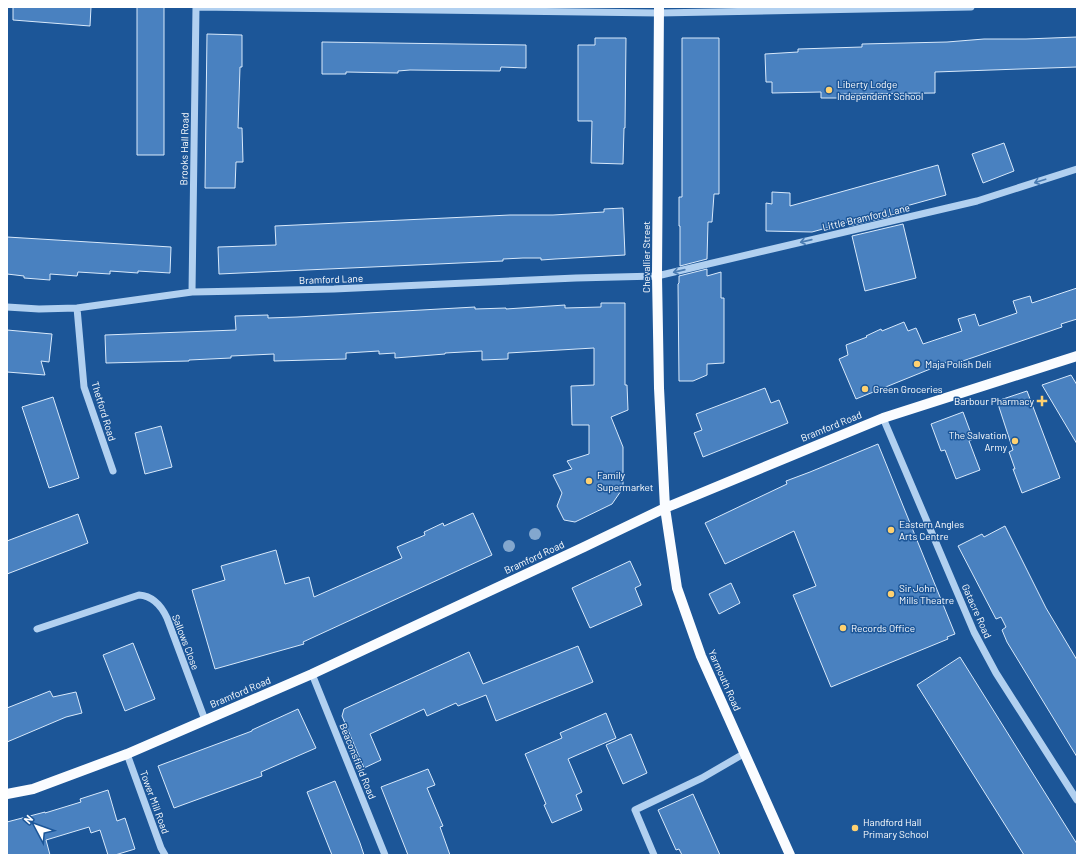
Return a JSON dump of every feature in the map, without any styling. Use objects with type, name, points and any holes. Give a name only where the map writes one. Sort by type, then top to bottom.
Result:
[{"type":"main road","name":"Chevallier Street","points":[[659,10],[657,276],[659,388],[665,508]]},
{"type":"main road","name":"Bramford Road","points":[[7,794],[33,789],[127,754],[312,674],[665,508],[883,418],[1077,356]]},
{"type":"main road","name":"Yarmouth Road","points":[[665,508],[677,588],[701,656],[790,855]]},
{"type":"street","points":[[196,7],[659,10],[971,7]]},
{"type":"street","name":"Brooks Hall Road","points":[[192,292],[196,7]]},
{"type":"street","name":"Little Bramford Lane","points":[[657,276],[977,201],[1077,169]]},
{"type":"street","name":"Bramford Lane","points":[[7,307],[39,309],[77,308],[192,292],[334,289],[576,278],[657,276]]},
{"type":"street","name":"Thetford Road","points":[[77,308],[84,387],[113,471]]},
{"type":"street","name":"Gatacre Road","points":[[883,418],[974,632],[996,673],[1077,800]]},
{"type":"street","name":"Sallows Close","points":[[37,629],[139,595],[149,596],[161,606],[167,618],[205,720]]},
{"type":"street","name":"Beaconsfield Road","points":[[312,674],[385,855]]},
{"type":"street","points":[[654,855],[636,810],[702,778],[745,753]]},
{"type":"street","name":"Tower Mill Road","points":[[127,754],[161,848],[165,855]]},
{"type":"building","points":[[13,7],[91,7],[90,26],[13,20]]},
{"type":"building","points":[[137,7],[164,7],[164,155],[137,155]]},
{"type":"building","points":[[207,34],[242,35],[242,67],[240,67],[238,128],[242,128],[243,162],[236,162],[235,188],[205,188]]},
{"type":"building","points":[[1077,37],[1077,67],[935,72],[935,93],[841,94],[841,98],[821,98],[821,92],[772,93],[772,82],[766,82],[765,54],[798,52],[798,49],[862,47],[862,44]]},
{"type":"building","points":[[595,38],[626,38],[623,164],[591,163],[592,121],[578,121],[578,45],[595,45]]},
{"type":"building","points":[[682,38],[719,38],[719,194],[714,194],[712,222],[708,222],[707,259],[680,266],[679,197],[682,197]]},
{"type":"building","points":[[322,42],[526,45],[526,68],[501,67],[500,71],[410,70],[398,71],[398,73],[346,72],[346,74],[322,74]]},
{"type":"building","points":[[1004,143],[1014,171],[983,183],[972,154]]},
{"type":"building","points":[[938,165],[946,195],[899,208],[900,214],[849,226],[848,222],[812,232],[766,231],[766,203],[772,204],[772,192],[790,193],[790,206]]},
{"type":"building","points":[[623,208],[625,255],[541,260],[541,258],[523,258],[503,259],[503,261],[219,274],[218,247],[276,245],[275,226],[510,215],[553,215],[604,212],[604,209]]},
{"type":"building","points":[[903,224],[916,278],[865,291],[852,236]]},
{"type":"building","points":[[7,237],[171,247],[170,273],[110,271],[110,274],[78,272],[77,276],[50,274],[50,280],[24,278],[24,276],[7,274]]},
{"type":"building","points":[[707,269],[707,276],[721,272],[721,298],[724,298],[724,363],[707,364],[707,375],[693,381],[679,381],[679,276]]},
{"type":"building","points":[[1077,288],[1077,319],[1061,324],[1062,327],[951,365],[950,361],[856,399],[839,359],[848,355],[846,345],[867,337],[866,336],[881,329],[882,331],[904,322],[908,331],[916,328],[923,344],[962,331],[958,319],[975,314],[979,326],[1017,313],[1013,301],[1030,296],[1032,303]]},
{"type":"building","points":[[601,303],[625,303],[625,385],[627,385],[628,410],[611,417],[623,447],[623,488],[612,504],[575,522],[564,520],[557,506],[562,493],[553,475],[572,469],[567,461],[589,454],[589,425],[572,425],[571,386],[594,385],[594,348],[508,353],[508,359],[482,360],[482,351],[395,358],[395,353],[379,354],[379,351],[346,353],[346,359],[274,361],[274,354],[231,356],[231,358],[189,361],[106,363],[105,335],[236,330],[235,316],[268,315],[268,318],[297,317],[475,307],[475,309],[506,309],[565,305],[565,308],[601,307]]},
{"type":"building","points":[[7,330],[52,334],[49,362],[41,361],[45,375],[7,372]]},
{"type":"building","points":[[1071,375],[1077,385],[1077,444],[1042,385]]},
{"type":"building","points":[[765,388],[771,403],[779,400],[788,423],[703,457],[694,433],[702,430],[696,414]]},
{"type":"building","points":[[1027,391],[1060,478],[1022,493],[1013,469],[1015,469],[1009,452],[1013,450],[997,401]]},
{"type":"building","points":[[53,397],[79,478],[49,488],[22,407]]},
{"type":"building","points":[[963,412],[973,439],[969,441],[980,470],[956,479],[945,450],[941,451],[931,424]]},
{"type":"building","points":[[161,426],[172,467],[145,474],[135,433]]},
{"type":"building","points":[[878,444],[955,634],[947,637],[948,639],[831,687],[793,595],[816,586],[794,531],[725,564],[705,523],[787,484],[786,481]]},
{"type":"building","points":[[473,513],[492,555],[303,642],[304,644],[215,669],[192,590],[225,580],[221,566],[276,550],[285,584],[309,577],[314,597],[402,558],[397,547],[425,535],[424,532],[443,523],[444,526]]},
{"type":"building","points":[[78,514],[88,543],[7,574],[7,541]]},
{"type":"building","points":[[1005,526],[1046,608],[1077,660],[1077,757],[1007,642],[1002,630],[1006,627],[1001,617],[996,619],[958,546],[982,534],[984,537]]},
{"type":"building","points":[[630,561],[641,585],[635,588],[642,605],[590,628],[572,588]]},
{"type":"building","points":[[731,583],[740,603],[719,614],[709,594]]},
{"type":"building","points":[[133,643],[155,699],[125,711],[103,655]]},
{"type":"building","points":[[578,646],[593,682],[496,721],[486,695],[458,706],[456,703],[427,716],[424,709],[370,734],[381,760],[364,768],[342,716],[344,709],[469,652],[483,684]]},
{"type":"building","points":[[960,657],[1077,844],[1077,855],[1024,855],[917,685]]},
{"type":"building","points":[[50,691],[53,697],[76,692],[82,713],[66,717],[7,742],[7,708]]},
{"type":"building","points":[[298,709],[316,748],[261,772],[262,776],[174,808],[158,766],[252,731]]},
{"type":"building","points":[[606,713],[616,738],[568,759],[582,792],[576,795],[582,810],[552,823],[544,805],[546,804],[525,754],[562,738],[560,733]]},
{"type":"building","points":[[631,734],[647,773],[623,784],[606,745]]},
{"type":"building","points":[[428,769],[435,785],[427,788],[443,826],[440,827],[450,855],[408,855],[381,787]]},
{"type":"building","points":[[335,781],[364,855],[332,855],[307,792]]},
{"type":"building","points":[[108,790],[117,821],[125,818],[135,849],[115,855],[108,855],[100,830],[91,833],[89,827],[46,840],[50,855],[7,855],[7,822],[45,813],[81,802],[80,799]]},
{"type":"building","points":[[693,794],[720,855],[682,855],[679,849],[676,850],[658,810]]},
{"type":"place","name":"Liberty Lodge Independent School","points":[[829,90]]},
{"type":"place","name":"Maja Polish Deli","points":[[917,364]]},
{"type":"place","name":"Green Groceries","points":[[865,389]]},
{"type":"place","name":"Barbour Pharmacy","points":[[1042,401]]},
{"type":"place","name":"The Salvation Army","points":[[1015,441]]},
{"type":"place","name":"Family Supermarket","points":[[589,481]]},
{"type":"place","name":"Eastern Angles Arts Centre","points":[[891,530]]},
{"type":"place","name":"Sir John Mills Theatre","points":[[891,594]]},
{"type":"place","name":"Records Office","points":[[843,628]]},
{"type":"place","name":"Handford Hall Primary School","points":[[855,828]]}]
